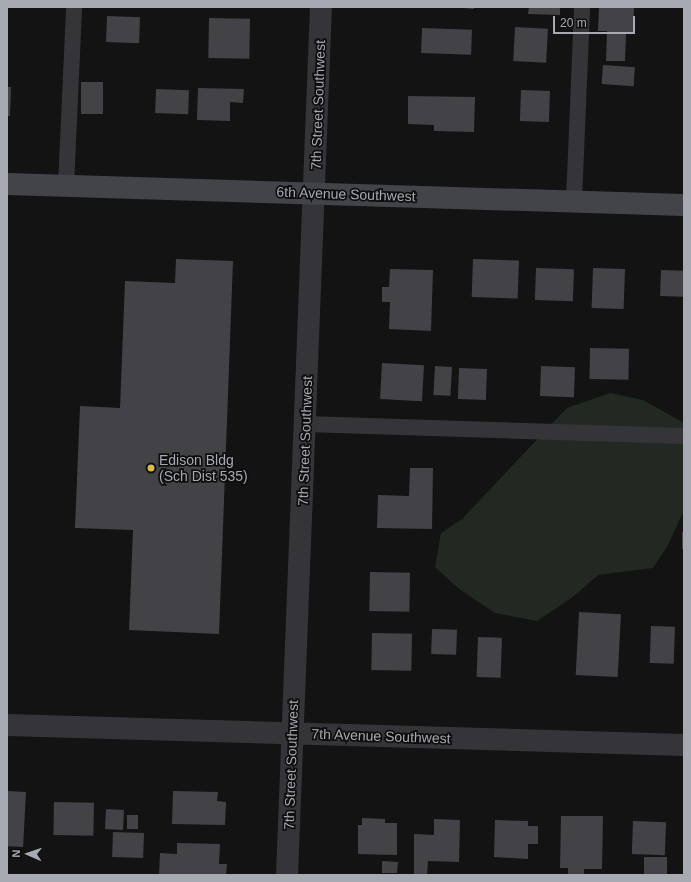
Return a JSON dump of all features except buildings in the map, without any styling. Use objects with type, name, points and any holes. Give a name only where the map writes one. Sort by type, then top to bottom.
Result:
[{"type":"street","name":"7th Street Southwest","points":[[287,875],[315,193],[321,7]]},
{"type":"street","name":"6th Avenue Southwest","points":[[7,184],[684,205]]},
{"type":"street","name":"7th Avenue Southwest","points":[[7,725],[684,745]]},
{"type":"lane","points":[[66,186],[74,7]]},
{"type":"lane","points":[[574,201],[582,7]]},
{"type":"lane","points":[[305,424],[684,436]]},
{"type":"shaded area","points":[[610,393],[643,400],[684,423],[684,510],[668,545],[653,568],[598,575],[574,596],[537,621],[495,613],[458,588],[435,567],[441,533],[462,519],[567,408]]},
{"type":"place","name":"Edison Bldg (Sch Dist 535)","points":[[151,468]]}]
